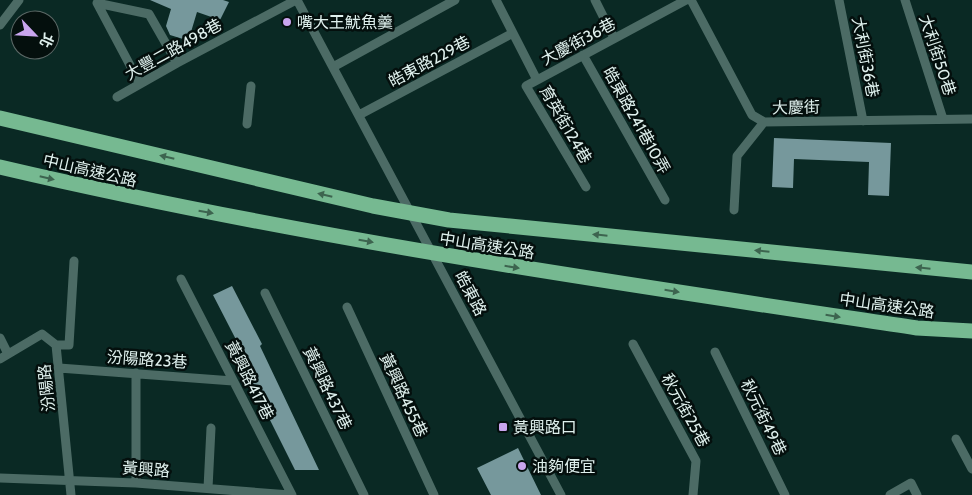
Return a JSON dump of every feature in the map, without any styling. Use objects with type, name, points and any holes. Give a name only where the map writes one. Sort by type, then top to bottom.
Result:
[{"type":"highway","name":"中山高速公路","points":[[0,118],[373,206],[449,220],[972,272]]},
{"type":"highway","name":"中山高速公路","points":[[0,167],[134,199],[464,259],[918,328],[972,331]]},
{"type":"street","points":[[0,25],[18,0]]},
{"type":"street","name":"大豐二路498巷","points":[[117,98],[177,62],[297,0]]},
{"type":"street","name":"皓東路","points":[[297,0],[561,495]]},
{"type":"street","points":[[333,67],[455,0]]},
{"type":"street","points":[[496,0],[537,80]]},
{"type":"street","points":[[595,0],[614,38]]},
{"type":"street","name":"大慶街36巷","points":[[537,80],[686,0]]},
{"type":"street","name":"大慶街","points":[[691,0],[752,115],[764,122],[972,119]]},
{"type":"street","name":"大利街36巷","points":[[839,0],[863,121]]},
{"type":"street","name":"大利街50巷","points":[[905,0],[943,119]]},
{"type":"street","points":[[140,84],[97,3],[149,14],[177,62]]},
{"type":"street","name":"皓東路229巷","points":[[359,116],[513,33]]},
{"type":"street","name":"皓東路241巷10弄","points":[[583,55],[665,200]]},
{"type":"street","name":"育英街124巷","points":[[537,80],[526,86],[586,187]]},
{"type":"street","points":[[247,124],[251,86]]},
{"type":"street","points":[[734,210],[737,156],[764,122]]},
{"type":"street","name":"汾陽路","points":[[71,495],[56,345],[70,345],[74,261]]},
{"type":"street","name":"黃興路417巷","points":[[181,279],[291,495]]},
{"type":"street","name":"黃興路437巷","points":[[265,293],[364,495]]},
{"type":"street","name":"黃興路455巷","points":[[347,307],[434,495]]},
{"type":"street","points":[[0,338],[4,356],[42,334],[56,345]]},
{"type":"street","name":"秋元街25巷","points":[[633,344],[696,461],[693,495]]},
{"type":"street","name":"秋元街49巷","points":[[715,352],[785,495]]},
{"type":"street","name":"汾陽路23巷","points":[[59,368],[233,381]]},
{"type":"street","points":[[136,374],[136,483]]},
{"type":"street","points":[[208,488],[211,428]]},
{"type":"street","points":[[956,439],[972,469]]},
{"type":"street","name":"黃興路","points":[[0,478],[136,483],[178,491],[208,488],[291,495]]},
{"type":"street","points":[[890,495],[911,483],[917,495]]},
{"type":"building","points":[[150,0],[223,0],[229,2],[220,20],[197,12],[191,32],[183,39],[170,35],[166,26],[171,9]]},
{"type":"building","points":[[774,138],[891,143],[889,196],[868,195],[869,162],[794,159],[793,188],[772,187]]},
{"type":"building","points":[[232,286],[262,344],[260,346],[319,470],[295,470],[241,362],[246,359],[213,295]]},
{"type":"building","points":[[518,448],[541,495],[491,495],[477,468]]},
{"type":"place","name":"嘴大王魷魚羹","points":[[287,22]]},
{"type":"place","name":"黃興路口","points":[[503,427]]},
{"type":"place","name":"油夠便宜","points":[[522,466]]}]
